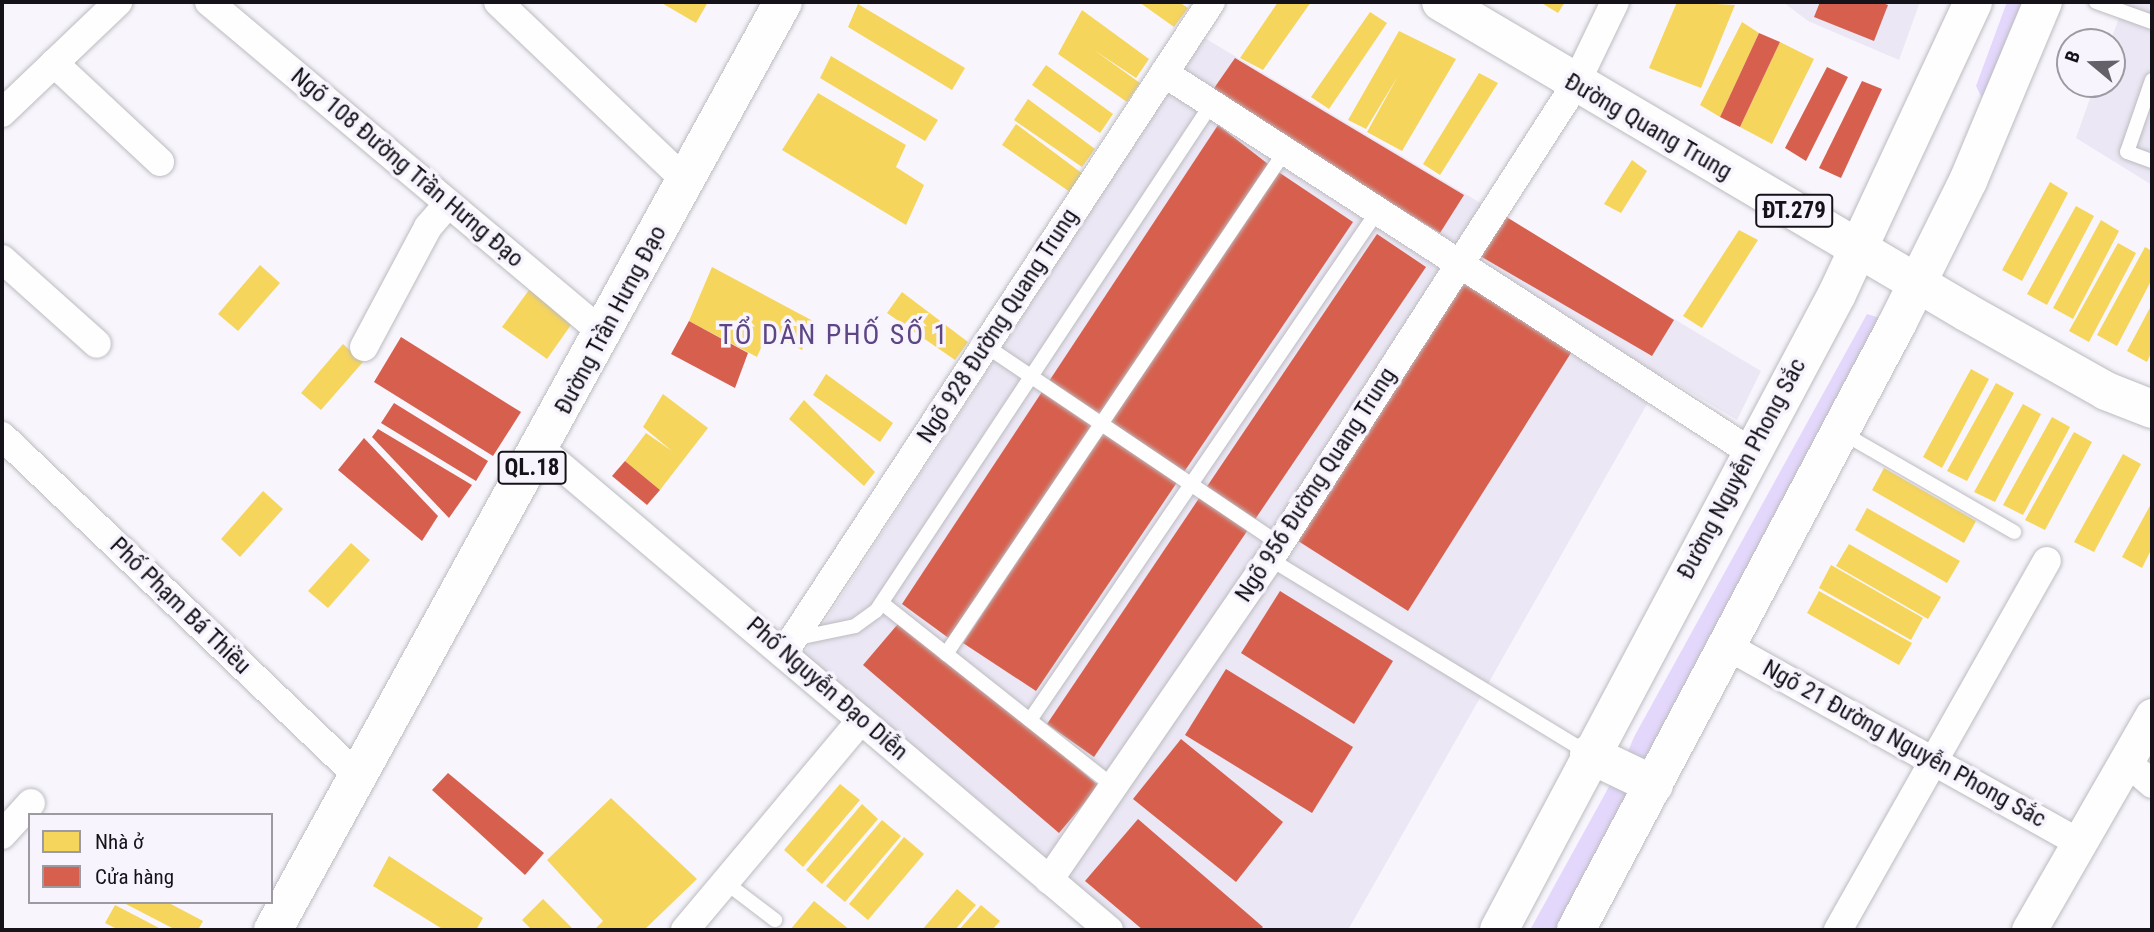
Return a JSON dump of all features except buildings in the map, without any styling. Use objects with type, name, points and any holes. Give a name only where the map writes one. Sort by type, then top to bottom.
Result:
[{"type":"main road","name":"Đường Trần Hưng Đạo","points":[[273,930],[542,450],[783,2]]},
{"type":"main road","name":"Đường Quang Trung","points":[[1441,2],[1575,85],[2106,391],[2152,409]]},
{"type":"main road","name":"Đường Nguyễn Phong Sắc","points":[[1499,930],[1589,754],[1859,249],[1973,2]]},
{"type":"main road","points":[[1576,930],[1917,282],[2043,2]]},
{"type":"main road","points":[[1589,754],[1654,785]]},
{"type":"street","points":[[2,113],[118,2]]},
{"type":"street","name":"Ngõ 108 Đường Trần Hưng Đạo","points":[[209,2],[604,334]]},
{"type":"street","points":[[498,2],[685,180]]},
{"type":"street","name":"Ngõ 928 Đường Quang Trung","points":[[789,645],[1211,2]]},
{"type":"street","name":"Ngõ 956 Đường Quang Trung","points":[[1049,880],[1274,552],[1462,261],[1575,85],[1615,2]]},
{"type":"street","points":[[54,63],[160,162]]},
{"type":"street","points":[[1164,73],[1462,261],[1751,452]]},
{"type":"street","points":[[364,347],[428,227],[448,204]]},
{"type":"street","points":[[2,259],[97,344]]},
{"type":"street","name":"Phố Phạm Bá Thiều","points":[[2,436],[358,776]]},
{"type":"street","name":"Phố Nguyễn Đạo Diễn","points":[[542,450],[789,645],[861,720],[1109,930]]},
{"type":"street","points":[[1838,930],[2047,561]]},
{"type":"street","name":"Ngõ 21 Đường Nguyễn Phong Sắc","points":[[1727,646],[2080,843]]},
{"type":"street","points":[[2029,930],[2080,843],[2140,773],[2152,716]]},
{"type":"street","points":[[685,930],[861,720]]},
{"type":"street","points":[[2,835],[31,803]]},
{"type":"lane","points":[[2096,2],[2152,22]]},
{"type":"lane","points":[[2152,81],[2127,152],[2152,161]]},
{"type":"lane","points":[[789,645],[855,626],[882,603],[1212,103]]},
{"type":"lane","points":[[946,654],[1286,150]]},
{"type":"lane","points":[[1030,720],[1379,209]]},
{"type":"lane","points":[[986,346],[1191,484],[1274,552],[1589,754]]},
{"type":"lane","points":[[1840,431],[2014,532]]},
{"type":"lane","points":[[882,603],[1113,786]]},
{"type":"lane","points":[[725,882],[775,920]]},
{"type":"shaded area","points":[[1783,2],[1920,2],[1899,60],[1808,21]]},
{"type":"shaded area","points":[[2007,2],[2034,2],[1984,102],[1976,86]]},
{"type":"shaded area","points":[[2125,2],[2152,2],[2152,185],[2076,138],[2090,98],[2126,98],[2126,28],[2115,28]]},
{"type":"shaded area","points":[[1203,37],[1761,371],[1737,420],[1663,376],[1348,930],[1114,930],[798,663]]},
{"type":"shaded area","points":[[1867,314],[1883,319],[1644,766],[1627,754],[1634,737]]},
{"type":"shaded area","points":[[1611,783],[1630,795],[1556,930],[1530,930]]},
{"type":"district","name":"TỔ DÂN PHỐ SỐ 1","points":[[834,335]]}]
